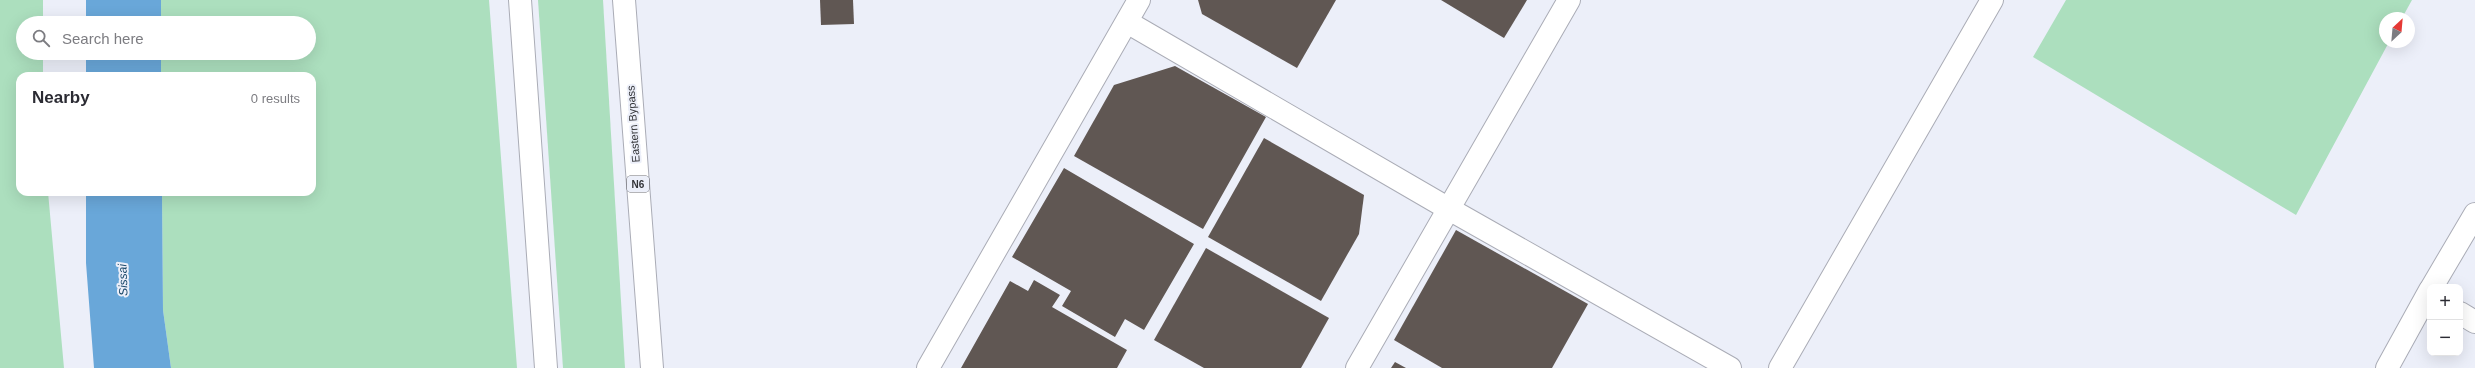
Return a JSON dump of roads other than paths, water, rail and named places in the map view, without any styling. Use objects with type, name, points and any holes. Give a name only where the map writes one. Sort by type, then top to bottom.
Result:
[{"type":"main road","points":[[520,0],[546,368]]},
{"type":"main road","name":"Eastern Bypass","points":[[624,0],[652,368]]},
{"type":"main road","points":[[928,368],[1139,0]]},
{"type":"main road","points":[[1357,368],[1569,0]]},
{"type":"main road","points":[[1780,368],[1992,0]]},
{"type":"main road","points":[[1127,22],[1449,209],[1730,368]]},
{"type":"main road","points":[[2435,284],[2475,214]]},
{"type":"main road","points":[[2387,368],[2427,297]]},
{"type":"main road","points":[[2463,315],[2475,322]]},
{"type":"water","points":[[86,0],[161,0],[161,16],[86,16]]},
{"type":"water","points":[[86,60],[161,60],[161,72],[86,72]]},
{"type":"water","name":"Sissai","points":[[86,196],[162,196],[163,310],[171,368],[94,368],[86,263]]}]
